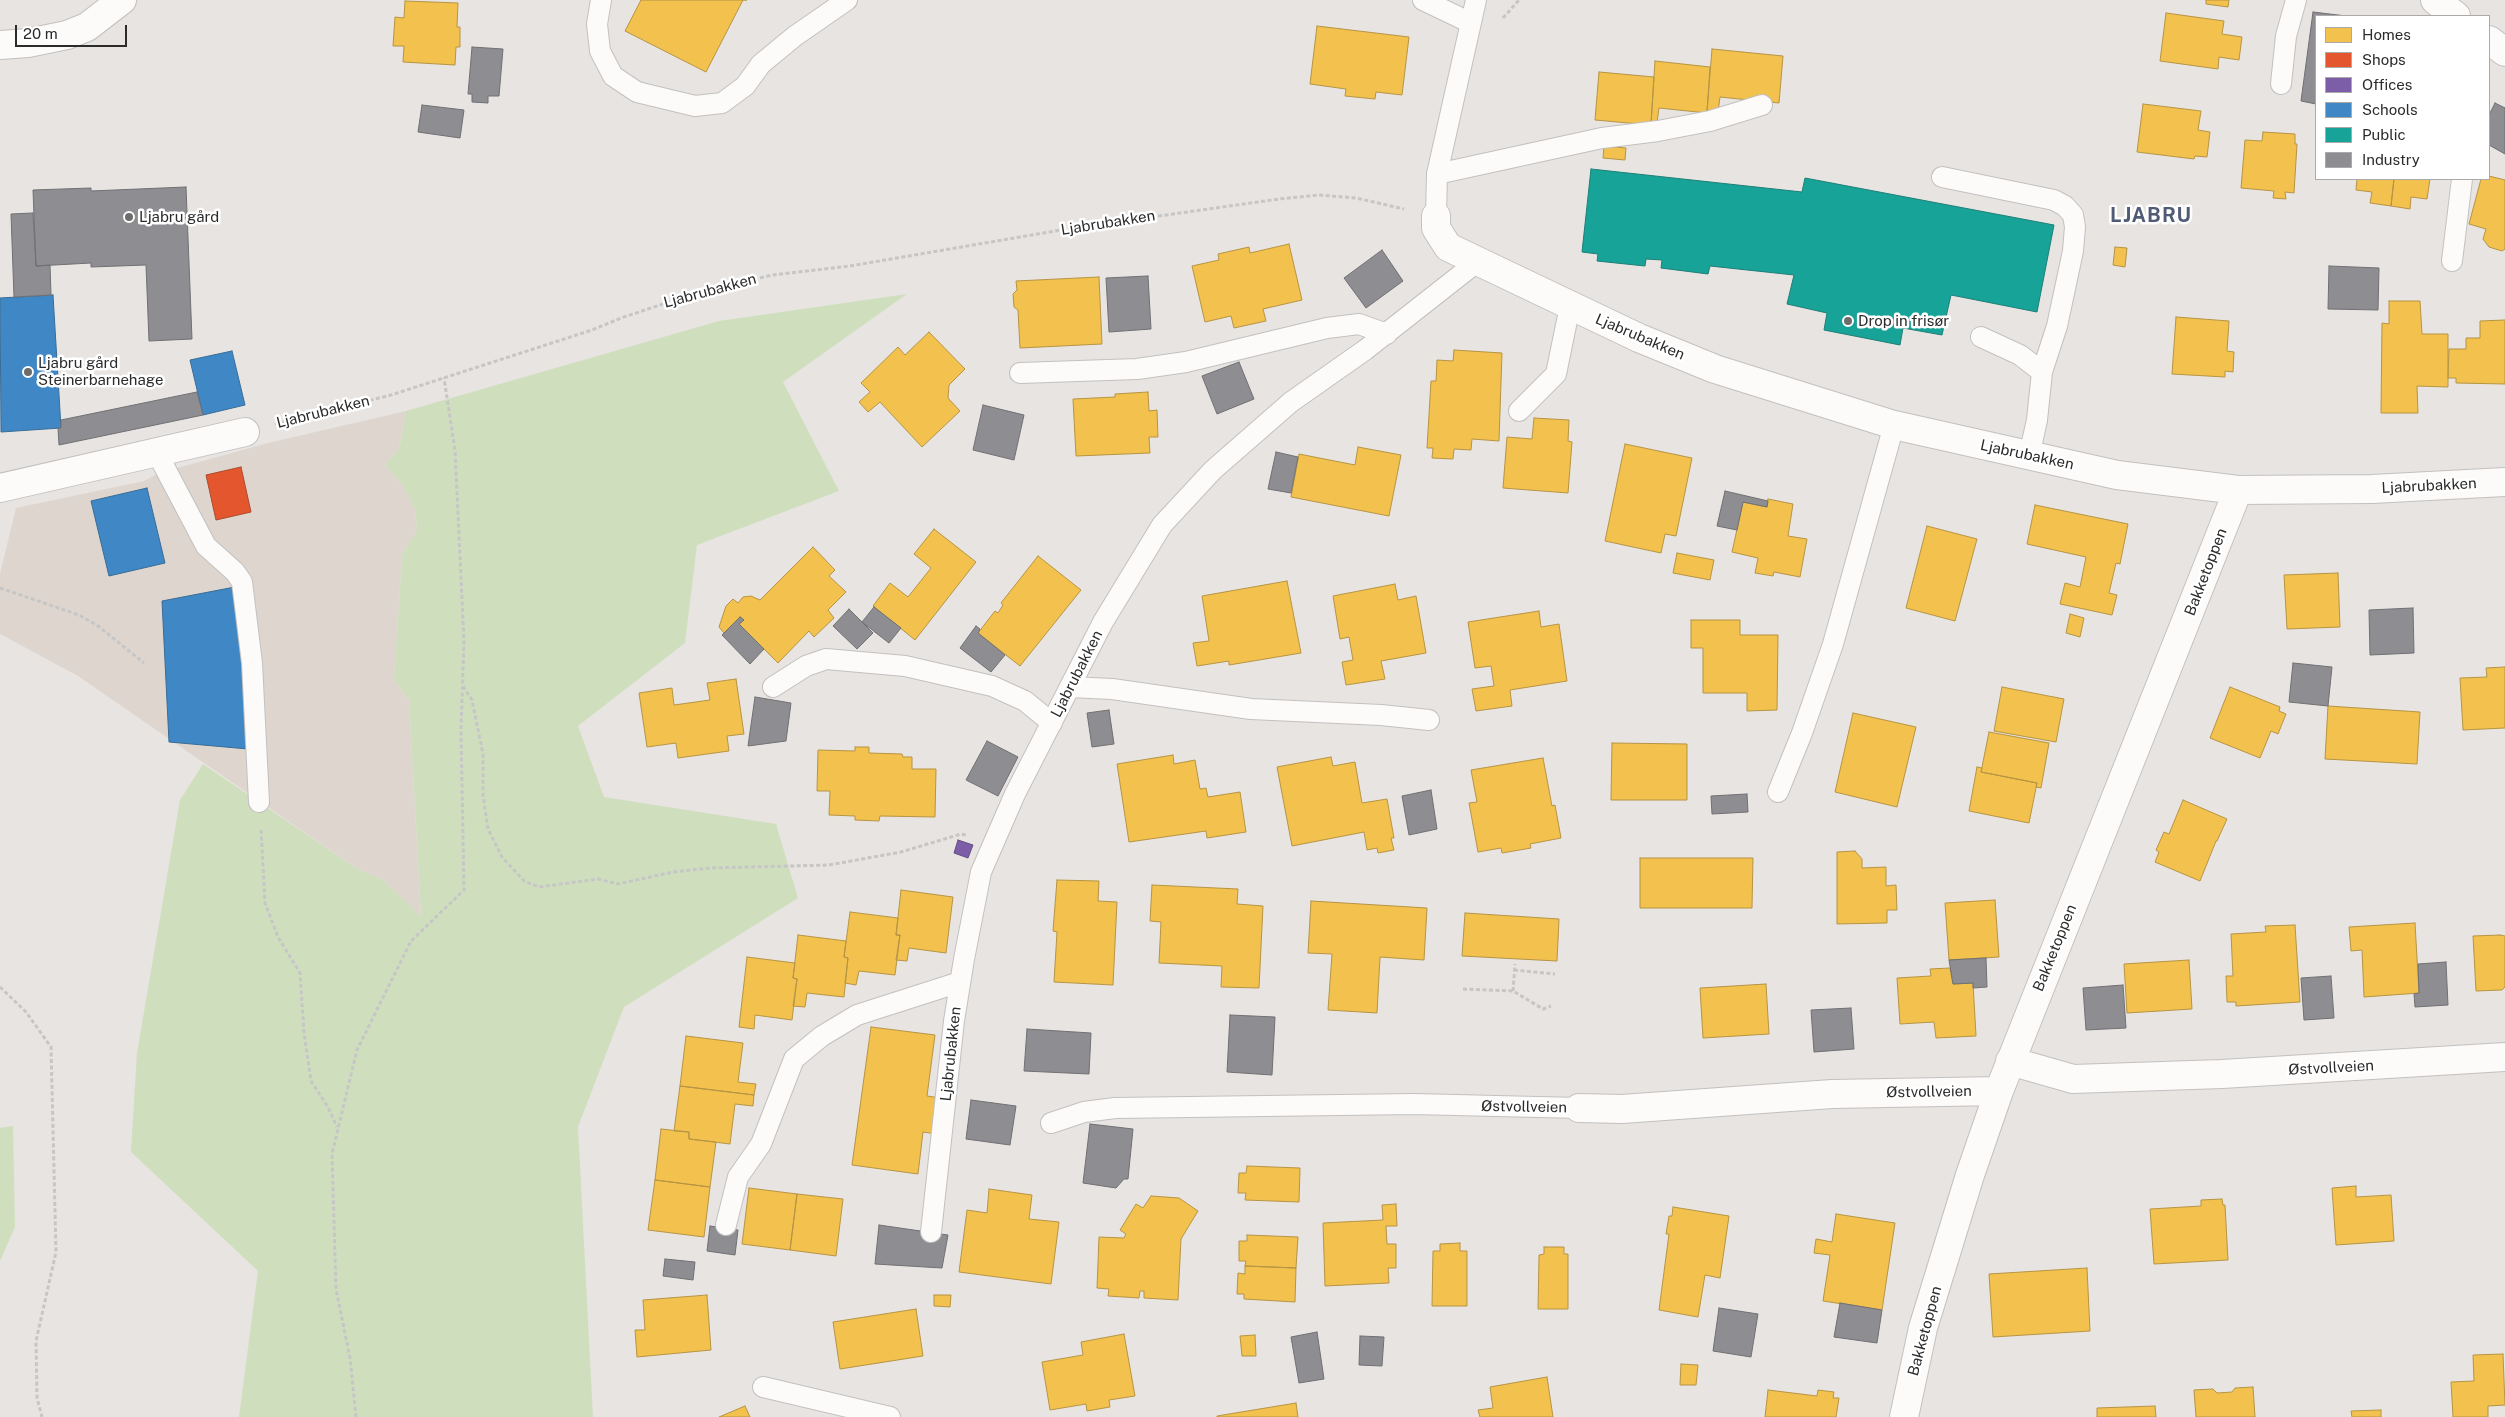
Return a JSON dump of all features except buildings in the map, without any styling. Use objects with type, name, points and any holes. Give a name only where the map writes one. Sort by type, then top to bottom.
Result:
[{"type":"street","points":[[0,45],[28,43],[67,35],[87,27],[122,0]]},
{"type":"street","points":[[2435,0],[2455,15]]},
{"type":"street","points":[[2490,41],[2505,52]]},
{"type":"street","name":"Ljabrubakken","points":[[1436,216],[1436,228],[1448,247],[1570,306],[1715,369],[1894,425],[2117,475],[2238,490],[2372,489],[2505,482]]},
{"type":"street","points":[[0,488],[245,432]]},
{"type":"street","name":"Bakketoppen","points":[[1904,1417],[1923,1328],[1970,1175],[1999,1091],[2238,490]]},
{"type":"street","name":"Østvollveien","points":[[2010,1061],[2073,1079],[2222,1074],[2505,1057]]},
{"type":"street","name":"Østvollveien","points":[[1579,1108],[1622,1109],[1832,1094],[1999,1091]]},
{"type":"lane","points":[[601,0],[597,24],[600,51],[613,76],[637,92],[695,106],[722,103],[745,86],[761,64],[794,36],[847,0]]},
{"type":"lane","points":[[1423,0],[1471,24]]},
{"type":"lane","name":"Ljabrubakken","points":[[1436,216],[1437,174],[1476,0]]},
{"type":"lane","points":[[2281,84],[2286,36],[2296,0]]},
{"type":"lane","points":[[1437,174],[1602,138],[1658,132],[1710,122],[1762,105]]},
{"type":"lane","points":[[1942,177],[2054,200],[2066,206],[2073,215],[2075,227],[2073,251],[2057,326],[2042,372],[2037,420],[2029,456]]},
{"type":"lane","points":[[2452,261],[2462,180]]},
{"type":"lane","name":"Ljabrubakken","points":[[930,1232],[960,982],[981,872],[1015,794],[1103,622],[1162,524],[1213,470],[1291,402],[1387,334],[1477,262]]},
{"type":"lane","points":[[1519,411],[1556,374],[1570,306]]},
{"type":"lane","points":[[1020,372],[1138,369],[1186,362],[1328,328],[1359,324],[1387,334]]},
{"type":"lane","points":[[1982,336],[2020,355],[2042,372]]},
{"type":"lane","points":[[1778,792],[1802,733],[1833,644],[1894,425]]},
{"type":"lane","points":[[157,453],[206,546],[235,572],[242,582],[252,663],[259,802]]},
{"type":"lane","points":[[773,687],[806,666],[826,659],[906,666],[992,686],[1025,701],[1052,723]]},
{"type":"lane","points":[[1070,687],[1112,689],[1251,709],[1429,720]]},
{"type":"lane","points":[[726,1225],[738,1177],[762,1144],[794,1060],[822,1036],[856,1015],[960,982]]},
{"type":"lane","name":"Østvollveien","points":[[1051,1123],[1084,1112],[1115,1108],[1414,1104],[1579,1108]]},
{"type":"lane","points":[[764,1387],[890,1417]]},
{"type":"path","name":"Ljabrubakken","points":[[245,432],[391,395],[696,293],[772,275],[850,266],[1198,209],[1319,195],[1356,198],[1436,216]]},
{"type":"path","points":[[356,1417],[350,1358],[336,1289],[332,1154],[357,1050],[410,941],[464,890],[461,728],[464,642],[455,450],[444,378]]},
{"type":"path","points":[[0,588],[79,615],[98,626],[144,663]]},
{"type":"path","points":[[462,686],[472,700],[482,754],[483,794],[488,829],[502,858],[524,881],[539,887],[598,879],[618,884],[673,872],[710,868],[829,865],[901,852],[961,834],[993,843]]},
{"type":"path","points":[[259,802],[265,903],[278,937],[300,972],[304,1033],[311,1081],[328,1107],[338,1129]]},
{"type":"path","points":[[1513,991],[1515,964]]},
{"type":"path","points":[[1514,970],[1555,974]]},
{"type":"path","points":[[0,987],[26,1012],[51,1047],[56,1252],[36,1341],[37,1398],[42,1417]]},
{"type":"path","points":[[1464,989],[1513,991],[1543,1008],[1551,1006]]},
{"type":"shaded area","points":[[406,411],[399,449],[385,465],[402,484],[415,510],[417,530],[402,555],[394,680],[409,700],[421,917],[382,879],[359,870],[78,676],[0,634],[0,574],[16,508],[144,481],[159,473],[268,443]]},
{"type":"green space","points":[[907,294],[783,382],[839,491],[697,545],[685,643],[578,726],[604,797],[776,824],[798,898],[624,1007],[578,1127],[593,1417],[239,1417],[258,1271],[131,1152],[137,1053],[180,800],[203,764],[359,870],[382,879],[421,916],[409,700],[394,680],[402,555],[417,530],[415,510],[402,484],[385,465],[399,449],[406,411],[719,321]]},
{"type":"green space","points":[[13,1126],[15,1227],[0,1261],[0,1128]]},
{"type":"place","name":"Ljabru gård","points":[[129,217]]},
{"type":"place","name":"Drop in frisør","points":[[1848,321]]},
{"type":"place","name":"Ljabru gård Steinerbarnehage","points":[[28,372]]},
{"type":"district","name":"LJABRU","points":[[2151,216]]}]
